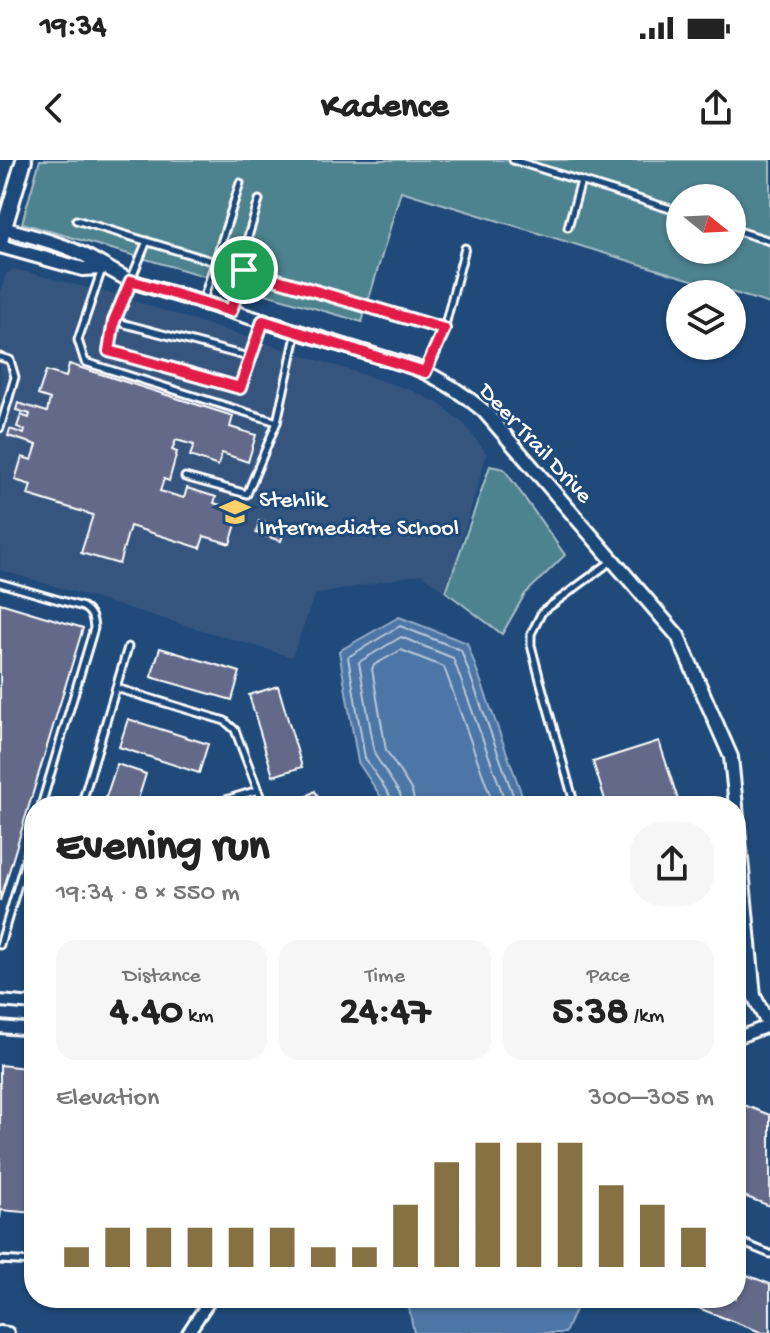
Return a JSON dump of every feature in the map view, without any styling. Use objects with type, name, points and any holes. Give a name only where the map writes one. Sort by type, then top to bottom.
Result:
[{"type":"main road","points":[[1,236],[24,160]]},
{"type":"street","name":"Deer Trail Drive","points":[[1,236],[83,269],[103,268]]},
{"type":"street","name":"Deer Trail Drive","points":[[1,236],[75,252],[131,281],[425,372],[465,394],[484,411],[678,636],[731,757],[735,796]]},
{"type":"street","name":"Deer Trail Drive","points":[[746,913],[754,996],[769,1027]]},
{"type":"street","points":[[0,1001],[24,1003]]},
{"type":"street","points":[[0,1027],[24,1029]]},
{"type":"street","points":[[746,1035],[769,1027]]},
{"type":"street","points":[[188,1333],[204,1308]]},
{"type":"street","points":[[0,1332],[8,1333]]},
{"type":"lane","points":[[513,160],[666,208]]},
{"type":"lane","points":[[568,227],[581,181]]},
{"type":"lane","points":[[202,302],[240,183]]},
{"type":"lane","points":[[231,311],[244,270],[242,257],[259,200]]},
{"type":"lane","points":[[76,220],[215,262]]},
{"type":"lane","points":[[746,233],[770,241]]},
{"type":"lane","points":[[147,241],[114,321],[109,351],[240,388],[263,321]]},
{"type":"lane","points":[[425,372],[444,329],[465,248]]},
{"type":"lane","points":[[103,268],[78,340],[85,362],[277,422]]},
{"type":"lane","points":[[244,270],[444,329]]},
{"type":"lane","points":[[114,321],[252,358]]},
{"type":"lane","points":[[185,477],[247,494],[277,422],[297,331]]},
{"type":"lane","points":[[0,357],[10,360],[15,377],[0,428]]},
{"type":"lane","points":[[572,796],[537,669],[531,634],[542,612],[613,560]]},
{"type":"lane","points":[[0,583],[83,607],[91,612],[93,620],[94,628],[44,796]]},
{"type":"lane","points":[[84,796],[128,647]]},
{"type":"lane","points":[[116,688],[225,721],[235,730],[260,796]]},
{"type":"lane","points":[[238,796],[258,790]]},
{"type":"lane","points":[[0,945],[24,865]]},
{"type":"lane","points":[[746,956],[750,955]]},
{"type":"lane","points":[[746,1244],[770,1254]]},
{"type":"lane","points":[[0,1260],[24,1261]]},
{"type":"shaded area","name":"Stehlik Intermediate School","points":[[14,269],[116,295],[411,390],[438,403],[465,425],[487,454],[446,592],[421,574],[315,595],[292,657],[0,570],[0,293],[6,274]]},
{"type":"green space","points":[[40,160],[770,160],[770,304],[746,297],[746,280],[692,280],[401,191],[362,322],[22,223]]},
{"type":"green space","points":[[490,466],[504,469],[565,555],[525,594],[502,634],[446,592]]},
{"type":"water","points":[[399,617],[467,643],[522,796],[380,796],[358,762],[339,651]]},
{"type":"water","points":[[409,1308],[576,1308],[565,1333],[414,1333]]},
{"type":"building","points":[[69,364],[233,416],[230,427],[256,435],[248,462],[222,453],[218,466],[190,456],[194,445],[176,440],[172,450],[177,452],[169,481],[164,479],[160,491],[184,498],[187,488],[216,497],[214,503],[240,511],[230,544],[204,536],[200,548],[130,526],[119,564],[81,553],[93,515],[28,495],[31,485],[15,480],[22,457],[32,460],[37,445],[8,436],[10,429],[24,434],[25,430],[17,427],[21,415],[29,418],[30,414],[16,410],[18,403],[47,412],[50,399],[38,395],[46,371],[66,377]]},
{"type":"building","points":[[259,521],[285,529],[281,541],[256,533]]},
{"type":"building","points":[[0,603],[83,628],[32,796],[24,796],[24,822],[0,901]]},
{"type":"building","points":[[160,648],[240,672],[232,700],[151,677]]},
{"type":"building","points":[[278,686],[302,767],[273,776],[249,695]]},
{"type":"building","points":[[128,719],[208,744],[199,773],[119,747]]},
{"type":"building","points":[[659,741],[677,796],[604,796],[593,762]]},
{"type":"building","points":[[117,764],[146,774],[139,796],[106,796]]},
{"type":"building","points":[[0,1065],[24,1068],[24,1212],[1,1210],[0,1219]]},
{"type":"building","points":[[746,1106],[770,1115],[770,1206],[746,1197]]},
{"type":"building","points":[[746,1275],[770,1284],[770,1333],[698,1308],[746,1308]]},
{"type":"place","name":"Stehlik Intermediate School","points":[[235,512]]},
{"type":"route","points":[[244,270],[444,329],[425,372],[263,321],[240,388],[109,351],[114,321],[131,281],[231,311],[244,270]]}]
